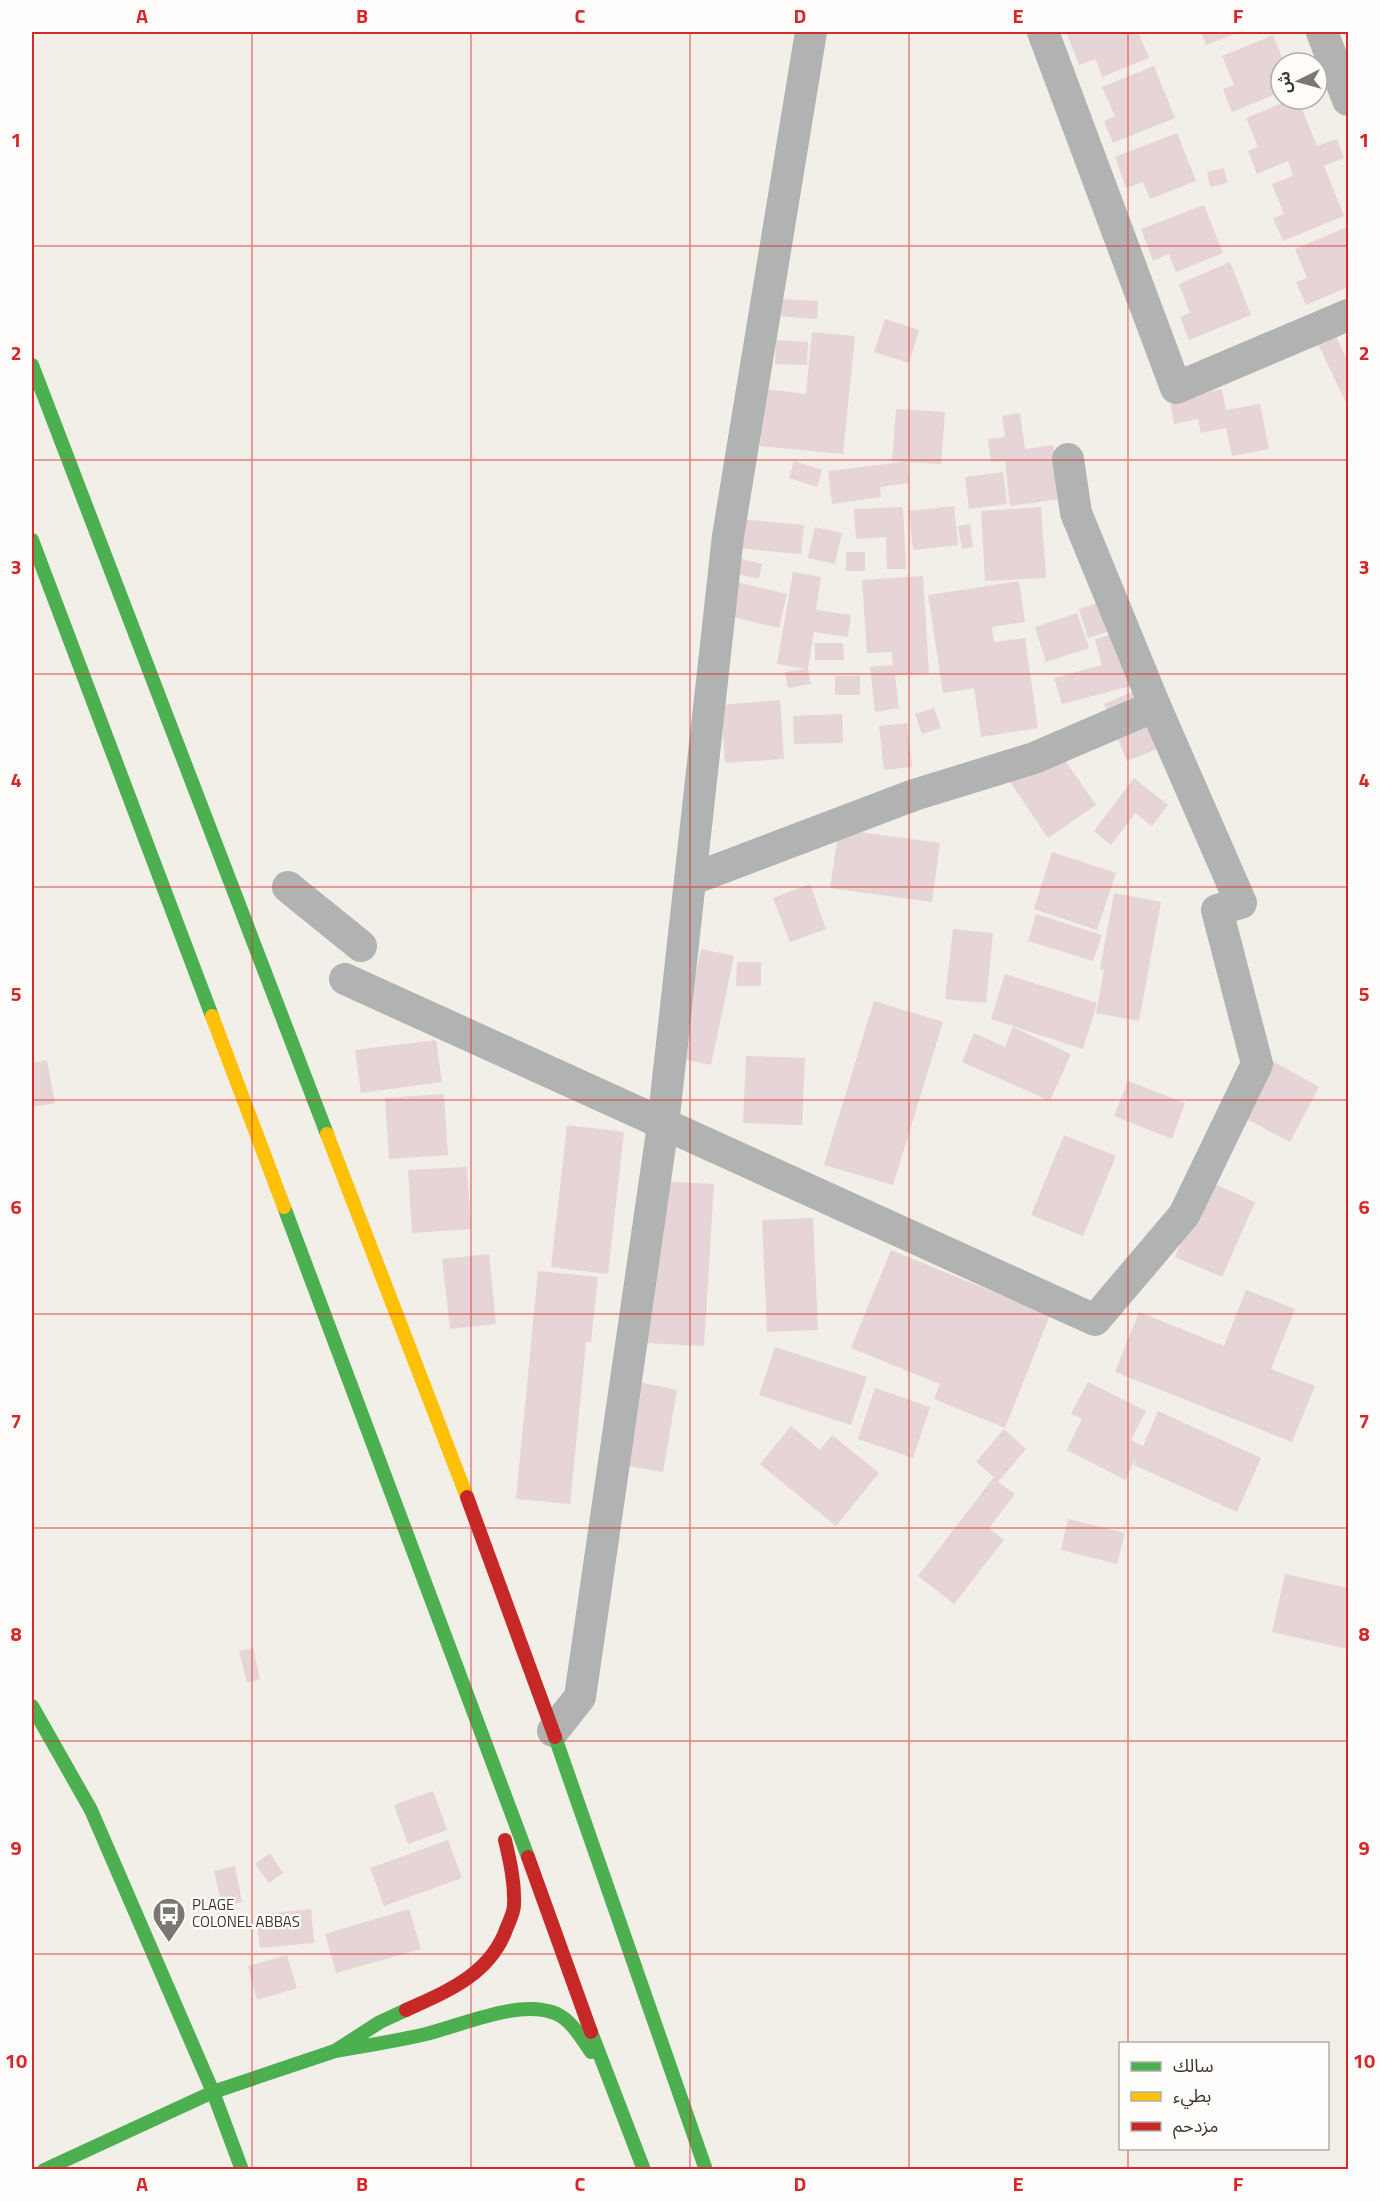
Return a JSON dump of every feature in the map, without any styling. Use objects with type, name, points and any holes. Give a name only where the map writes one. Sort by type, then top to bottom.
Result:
[{"type":"main road","points":[[32,365],[507,1601],[706,2169]]},
{"type":"main road","points":[[32,540],[508,1800],[606,2074],[644,2169]]},
{"type":"main road","points":[[335,2051],[380,2022],[459,1986],[486,1964],[502,1939],[514,1907],[513,1877],[501,1822],[445,1671],[407,1533]]},
{"type":"main road","points":[[32,1706],[91,1810],[213,2092],[242,2169]]},
{"type":"main road","points":[[44,2169],[213,2092],[335,2051],[426,2035],[503,2014],[533,2010],[558,2015],[578,2033],[606,2074]]},
{"type":"street","points":[[553,1731],[580,1696],[663,1125],[728,536],[811,32]]},
{"type":"street","points":[[1043,32],[1176,388],[1348,315]]},
{"type":"street","points":[[1322,32],[1348,100]]},
{"type":"street","points":[[345,979],[1095,1320],[1184,1215],[1257,1064],[1217,910],[1241,903],[1155,706],[1076,513],[1068,459]]},
{"type":"street","points":[[690,880],[914,795],[1034,758],[1155,706]]},
{"type":"street","points":[[288,887],[361,946]]},
{"type":"building","points":[[1073,32],[1138,32],[1149,58],[1102,77],[1096,59],[1079,65],[1067,34]]},
{"type":"building","points":[[1201,32],[1240,32],[1206,45]]},
{"type":"building","points":[[1273,35],[1279,51],[1269,51],[1269,97],[1232,112],[1223,89],[1234,85],[1222,56]]},
{"type":"building","points":[[1154,66],[1175,118],[1113,143],[1104,121],[1115,116],[1102,87]]},
{"type":"building","points":[[1269,108],[1269,111],[1303,111],[1317,146],[1337,139],[1344,158],[1324,166],[1344,216],[1283,241],[1273,218],[1284,214],[1272,184],[1293,176],[1288,161],[1257,174],[1248,151],[1258,147],[1246,118]]},
{"type":"building","points":[[1177,133],[1196,181],[1150,199],[1143,182],[1126,188],[1115,157]]},
{"type":"building","points":[[1224,168],[1227,183],[1210,187],[1207,172]]},
{"type":"building","points":[[1204,205],[1223,253],[1176,272],[1169,254],[1153,261],[1141,229]]},
{"type":"building","points":[[1347,227],[1348,287],[1306,305],[1296,282],[1307,278],[1295,249]]},
{"type":"building","points":[[1230,262],[1251,315],[1189,340],[1180,317],[1190,313],[1179,284]]},
{"type":"building","points":[[777,299],[818,301],[817,319],[776,316]]},
{"type":"building","points":[[885,319],[919,330],[909,363],[874,352]]},
{"type":"building","points":[[812,332],[855,336],[843,454],[760,446],[765,389],[806,394]]},
{"type":"building","points":[[1335,334],[1348,362],[1348,407],[1317,342]]},
{"type":"building","points":[[776,340],[808,342],[807,365],[775,364]]},
{"type":"building","points":[[1222,389],[1226,410],[1260,404],[1269,449],[1232,456],[1226,428],[1201,433],[1198,419],[1174,424],[1170,399]]},
{"type":"building","points":[[896,409],[945,412],[941,464],[907,462],[909,483],[880,487],[881,497],[832,504],[828,471],[903,462],[892,461]]},
{"type":"building","points":[[1020,413],[1025,449],[1053,445],[1061,499],[1010,506],[1005,461],[991,462],[988,439],[1005,437],[1002,416]]},
{"type":"building","points":[[794,461],[822,470],[817,487],[789,478]]},
{"type":"building","points":[[1003,472],[1007,504],[969,509],[965,477]]},
{"type":"building","points":[[954,506],[958,545],[913,550],[909,511]]},
{"type":"building","points":[[903,507],[906,569],[887,569],[886,537],[856,539],[854,509]]},
{"type":"building","points":[[1041,507],[1046,578],[985,581],[981,511]]},
{"type":"building","points":[[727,518],[804,525],[801,554],[725,547]]},
{"type":"building","points":[[970,524],[973,547],[962,549],[958,526]]},
{"type":"building","points":[[815,527],[842,533],[835,564],[808,558]]},
{"type":"building","points":[[846,552],[865,552],[865,571],[846,571]]},
{"type":"building","points":[[733,557],[762,564],[759,579],[729,572]]},
{"type":"building","points":[[793,572],[821,577],[816,610],[851,615],[848,637],[814,632],[808,669],[811,684],[788,688],[785,672],[805,669],[777,664]]},
{"type":"building","points":[[923,576],[929,673],[895,675],[899,708],[875,712],[870,667],[893,665],[892,652],[867,653],[862,580]]},
{"type":"building","points":[[1019,581],[1025,622],[992,627],[994,642],[1025,638],[1038,728],[981,737],[974,688],[943,693],[928,595]]},
{"type":"building","points":[[736,582],[787,594],[779,628],[728,616]]},
{"type":"building","points":[[1110,599],[1119,628],[1088,638],[1079,609]]},
{"type":"building","points":[[1077,613],[1089,648],[1046,662],[1035,627]]},
{"type":"building","points":[[1123,631],[1138,684],[1062,704],[1054,678],[1102,665],[1095,639]]},
{"type":"building","points":[[815,643],[843,643],[844,660],[815,660]]},
{"type":"building","points":[[835,676],[860,676],[860,695],[835,695]]},
{"type":"building","points":[[1151,684],[1175,742],[1127,761],[1104,704]]},
{"type":"building","points":[[780,700],[784,759],[725,763],[721,705]]},
{"type":"building","points":[[934,708],[941,728],[922,734],[915,714]]},
{"type":"building","points":[[842,714],[843,743],[794,744],[793,716]]},
{"type":"building","points":[[907,723],[912,767],[884,770],[879,726]]},
{"type":"building","points":[[1051,740],[1096,805],[1048,838],[1004,773]]},
{"type":"building","points":[[1134,778],[1168,805],[1152,826],[1135,813],[1111,845],[1094,831]]},
{"type":"building","points":[[839,829],[940,843],[932,902],[830,888]]},
{"type":"building","points":[[1052,852],[1116,873],[1097,930],[1034,909]]},
{"type":"building","points":[[810,884],[826,929],[790,942],[773,898]]},
{"type":"building","points":[[1114,893],[1161,902],[1139,1021],[1096,1013],[1104,970],[1100,969]]},
{"type":"building","points":[[1036,914],[1102,935],[1093,961],[1028,941]]},
{"type":"building","points":[[953,929],[993,933],[986,1003],[945,999]]},
{"type":"building","points":[[701,949],[734,956],[711,1065],[678,1058]]},
{"type":"building","points":[[737,962],[761,962],[761,986],[736,986]]},
{"type":"building","points":[[1005,974],[1097,1003],[1083,1049],[991,1019]]},
{"type":"building","points":[[874,1001],[943,1022],[893,1185],[824,1165]]},
{"type":"building","points":[[1013,1027],[1071,1054],[1050,1101],[962,1062],[974,1033],[1005,1047]]},
{"type":"building","points":[[436,1040],[442,1082],[361,1093],[355,1050]]},
{"type":"building","points":[[1256,1052],[1319,1087],[1290,1142],[1226,1108]]},
{"type":"building","points":[[746,1056],[805,1058],[802,1125],[743,1123]]},
{"type":"building","points":[[47,1060],[55,1103],[32,1107],[32,1063]]},
{"type":"building","points":[[1128,1081],[1185,1103],[1172,1139],[1114,1116]]},
{"type":"building","points":[[444,1094],[448,1155],[389,1159],[385,1098]]},
{"type":"building","points":[[567,1125],[624,1132],[608,1274],[551,1267]]},
{"type":"building","points":[[1064,1135],[1116,1156],[1083,1236],[1031,1215]]},
{"type":"building","points":[[467,1167],[471,1229],[412,1233],[408,1170]]},
{"type":"building","points":[[657,1181],[714,1184],[704,1346],[647,1343]]},
{"type":"building","points":[[1208,1181],[1255,1202],[1222,1277],[1175,1257]]},
{"type":"building","points":[[813,1218],[818,1330],[767,1332],[762,1220]]},
{"type":"building","points":[[891,1250],[1050,1315],[1005,1428],[934,1399],[940,1384],[851,1348]]},
{"type":"building","points":[[489,1254],[496,1324],[450,1329],[442,1259]]},
{"type":"building","points":[[538,1271],[598,1277],[591,1342],[586,1342],[570,1504],[516,1499]]},
{"type":"building","points":[[1246,1290],[1295,1309],[1271,1369],[1315,1386],[1292,1442],[1115,1372],[1139,1312],[1224,1346]]},
{"type":"building","points":[[775,1347],[867,1377],[851,1425],[759,1395]]},
{"type":"building","points":[[638,1382],[677,1390],[663,1472],[622,1465]]},
{"type":"building","points":[[1088,1382],[1146,1411],[1131,1440],[1143,1446],[1158,1411],[1261,1458],[1237,1512],[1134,1465],[1136,1458],[1125,1480],[1067,1450],[1082,1419],[1071,1414]]},
{"type":"building","points":[[875,1388],[930,1407],[913,1458],[858,1439]]},
{"type":"building","points":[[791,1426],[820,1450],[832,1435],[879,1473],[836,1526],[760,1464]]},
{"type":"building","points":[[1004,1429],[1026,1449],[998,1482],[1015,1494],[989,1528],[1004,1540],[954,1604],[918,1576],[994,1477],[976,1462]]},
{"type":"building","points":[[1068,1519],[1125,1533],[1117,1564],[1061,1550]]},
{"type":"building","points":[[1285,1574],[1348,1588],[1348,1649],[1272,1632]]},
{"type":"building","points":[[253,1648],[260,1679],[247,1683],[239,1651]]},
{"type":"building","points":[[433,1791],[447,1830],[408,1844],[394,1805]]},
{"type":"building","points":[[448,1840],[462,1878],[384,1906],[370,1868]]},
{"type":"building","points":[[270,1853],[283,1873],[269,1883],[255,1864]]},
{"type":"building","points":[[235,1866],[242,1902],[222,1906],[214,1871]]},
{"type":"building","points":[[311,1909],[314,1943],[260,1948],[256,1915]]},
{"type":"building","points":[[409,1909],[421,1949],[336,1973],[325,1934]]},
{"type":"building","points":[[287,1955],[297,1988],[257,2000],[248,1966]]},
{"type":"traffic: fast","points":[[32,365],[327,1134]]},
{"type":"traffic: fast","points":[[32,540],[212,1016]]},
{"type":"traffic: fast","points":[[284,1207],[528,1857]]},
{"type":"traffic: fast","points":[[32,1706],[91,1810],[213,2092],[242,2170]]},
{"type":"traffic: fast","points":[[555,1737],[706,2170]]},
{"type":"traffic: fast","points":[[406,2010],[380,2022],[335,2051],[415,2037],[492,2015],[526,2009],[542,2010],[562,2017],[576,2031],[591,2052]]},
{"type":"traffic: fast","points":[[591,2032],[644,2170]]},
{"type":"traffic: fast","points":[[44,2170],[213,2092],[335,2051]]},
{"type":"traffic: slow","points":[[212,1016],[284,1207]]},
{"type":"traffic: slow","points":[[327,1134],[467,1497]]},
{"type":"traffic: jam","points":[[467,1497],[555,1737]]},
{"type":"traffic: jam","points":[[406,2010],[466,1979],[479,1969],[500,1943],[512,1916],[514,1905],[513,1880],[505,1840]]},
{"type":"traffic: jam","points":[[528,1857],[591,2032]]},
{"type":"place","name":"PLAGE COLONEL ABBAS","points":[[169,1943]]}]
